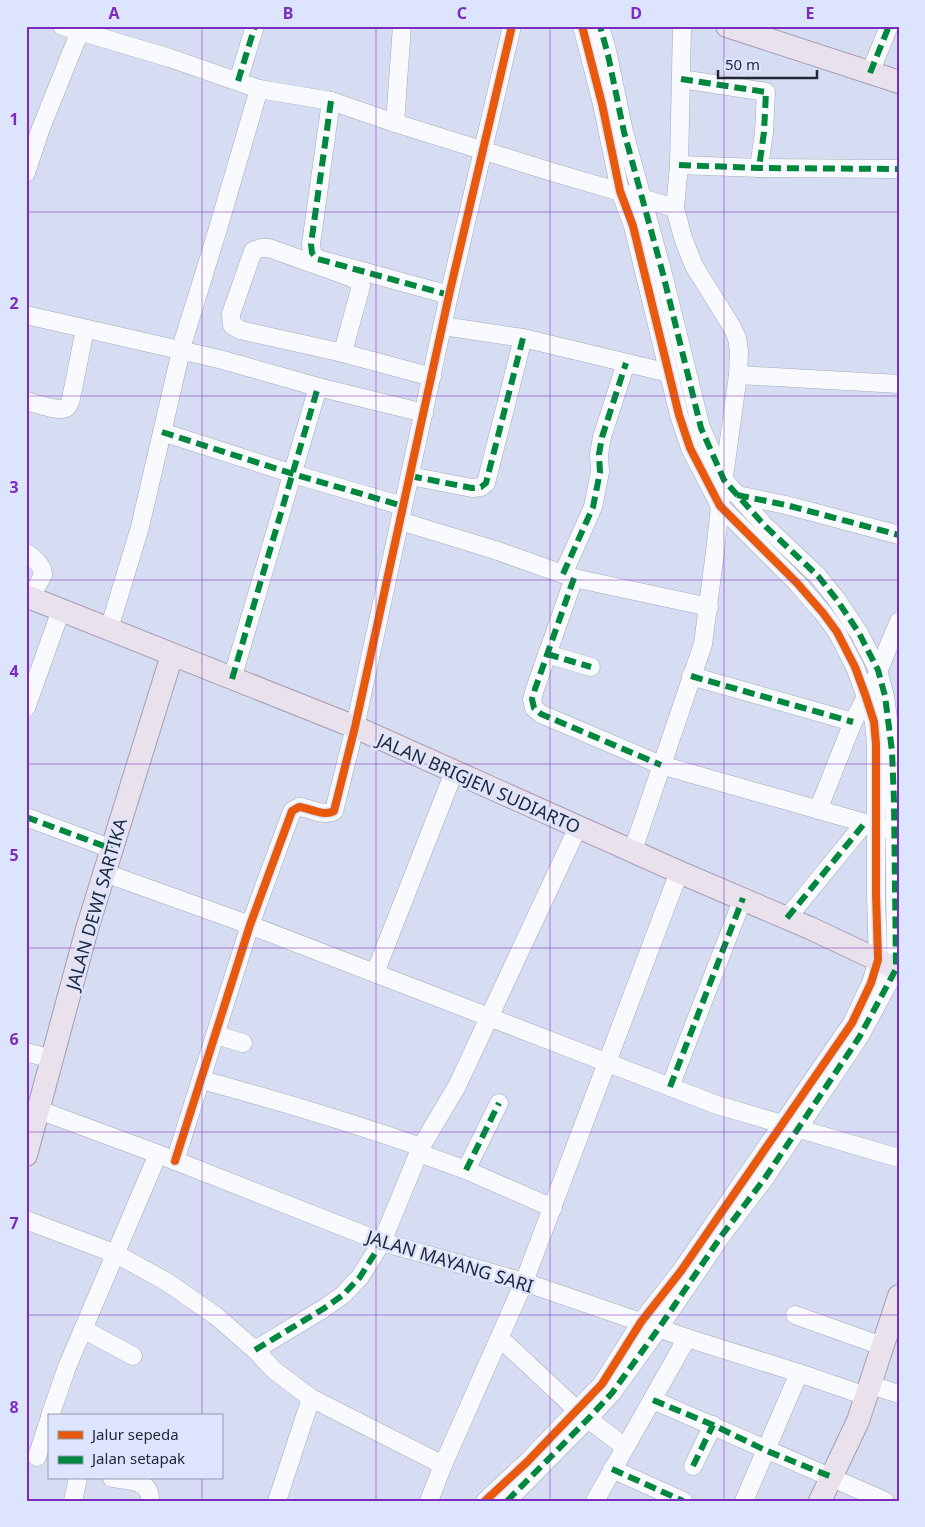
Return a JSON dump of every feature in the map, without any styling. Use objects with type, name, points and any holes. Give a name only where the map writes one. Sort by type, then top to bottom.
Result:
[{"type":"main road","points":[[727,26],[899,82]]},
{"type":"main road","name":"JALAN BRIGJEN SUDIARTO","points":[[29,596],[354,727],[679,872],[743,898],[889,966]]},
{"type":"main road","name":"JALAN DEWI SARTIKA","points":[[27,1152],[88,929],[172,655]]},
{"type":"main road","points":[[820,1501],[848,1444],[868,1391],[899,1296]]},
{"type":"street","points":[[62,26],[81,29],[259,89],[331,101],[552,172],[675,208]]},
{"type":"street","points":[[238,81],[256,26]]},
{"type":"street","points":[[395,123],[402,26]]},
{"type":"street","points":[[175,1162],[250,925],[292,811],[299,807],[325,814],[334,811],[449,295],[512,26]]},
{"type":"street","points":[[582,26],[602,104],[631,195],[663,274],[701,428],[725,493],[764,525],[818,576],[859,633],[872,685],[884,829]]},
{"type":"street","points":[[507,1501],[583,1415],[602,1384],[651,1326],[680,1271],[790,1126],[852,1023],[871,983],[889,966],[876,894],[884,829],[889,723],[885,696],[855,667],[837,632],[823,613],[690,448],[679,416],[633,226],[624,132],[600,26]]},
{"type":"street","points":[[633,850],[703,644],[725,493],[738,375],[739,351],[737,338],[694,266],[683,238],[675,208],[679,165],[682,26]]},
{"type":"street","points":[[870,73],[889,26]]},
{"type":"street","points":[[26,173],[34,127],[81,29]]},
{"type":"street","points":[[681,79],[766,92],[764,132],[759,168]]},
{"type":"street","points":[[109,629],[138,535],[183,342],[218,232],[259,89]]},
{"type":"street","points":[[331,101],[311,244],[312,253],[318,259],[449,295]]},
{"type":"street","points":[[679,165],[759,168],[899,169]]},
{"type":"street","points":[[344,348],[361,286],[358,282],[350,277],[269,248],[253,251],[231,314],[232,325],[240,330],[343,353],[432,377]]},
{"type":"street","points":[[26,315],[219,359],[318,387],[424,413]]},
{"type":"street","points":[[443,326],[523,338],[669,373]]},
{"type":"street","points":[[26,400],[60,410],[67,408],[70,403],[86,329]]},
{"type":"street","points":[[410,476],[472,488],[481,487],[486,483],[523,338]]},
{"type":"street","points":[[626,363],[602,437],[600,472],[593,507],[568,576],[547,654],[532,699],[534,708],[546,716],[661,765],[884,829]]},
{"type":"street","points":[[738,375],[899,384]]},
{"type":"street","points":[[232,679],[318,387]]},
{"type":"street","points":[[162,432],[293,474],[568,576],[708,607]]},
{"type":"street","points":[[725,493],[786,506],[899,535]]},
{"type":"street","points":[[26,553],[33,558],[43,572],[43,575],[29,596]]},
{"type":"street","points":[[26,708],[61,610]]},
{"type":"street","points":[[818,810],[853,722],[896,632]]},
{"type":"street","points":[[547,654],[591,667]]},
{"type":"street","points":[[691,676],[853,722]]},
{"type":"street","points":[[375,973],[454,772]]},
{"type":"street","points":[[26,817],[112,849]]},
{"type":"street","points":[[255,1350],[323,1309],[343,1294],[360,1277],[382,1242],[420,1150],[457,1086],[578,827]]},
{"type":"street","points":[[787,918],[884,829]]},
{"type":"street","points":[[429,1501],[442,1465],[524,1282],[679,872]]},
{"type":"street","points":[[105,873],[250,925],[717,1105],[899,1158]]},
{"type":"street","points":[[670,1087],[717,970],[743,898]]},
{"type":"street","points":[[216,1034],[243,1043]]},
{"type":"street","points":[[26,1052],[52,1059]]},
{"type":"street","points":[[202,1080],[322,1114],[420,1150],[553,1208]]},
{"type":"street","points":[[466,1170],[499,1103]]},
{"type":"street","name":"JALAN MAYANG SARI","points":[[38,1110],[158,1154],[382,1242],[524,1282],[687,1338],[799,1373],[868,1391],[899,1394]]},
{"type":"street","points":[[51,1414],[67,1367],[158,1154]]},
{"type":"street","points":[[26,1220],[116,1254],[183,1292],[216,1316],[255,1350],[275,1371],[311,1398],[442,1465]]},
{"type":"street","points":[[795,1315],[882,1346]]},
{"type":"street","points":[[83,1330],[133,1356]]},
{"type":"street","points":[[500,1338],[583,1415],[625,1447]]},
{"type":"street","points":[[595,1501],[687,1338]]},
{"type":"street","points":[[744,1501],[799,1373]]},
{"type":"street","points":[[277,1501],[311,1398]]},
{"type":"street","points":[[653,1400],[884,1501]]},
{"type":"street","points":[[485,1501],[527,1462],[583,1415]]},
{"type":"street","points":[[37,1457],[48,1423]]},
{"type":"street","points":[[693,1466],[713,1425]]},
{"type":"street","points":[[612,1469],[683,1501]]},
{"type":"street","points":[[74,1501],[78,1480]]},
{"type":"street","points":[[123,1480],[148,1487],[150,1501]]},
{"type":"waterway","points":[[621,159],[633,203]]},
{"type":"marked path","points":[[238,81],[255,26]]},
{"type":"marked path","points":[[507,1501],[612,1393],[722,1235],[765,1178],[860,1036],[896,969],[892,751],[885,696],[878,670],[859,633],[818,576],[764,525],[724,480],[701,428],[663,274],[624,132],[600,26]]},
{"type":"marked path","points":[[870,73],[889,26]]},
{"type":"marked path","points":[[681,79],[766,92],[764,132],[759,168]]},
{"type":"marked path","points":[[331,101],[311,244],[312,253],[318,259],[449,295]]},
{"type":"marked path","points":[[679,165],[759,168],[899,169]]},
{"type":"marked path","points":[[410,476],[472,488],[481,487],[486,483],[523,338]]},
{"type":"marked path","points":[[563,574],[593,507],[600,472],[599,454],[602,437],[626,363]]},
{"type":"marked path","points":[[232,679],[318,387]]},
{"type":"marked path","points":[[162,432],[293,474],[403,506]]},
{"type":"marked path","points":[[737,495],[786,505],[899,535]]},
{"type":"marked path","points":[[574,578],[535,689],[532,699],[534,708],[541,714],[661,765]]},
{"type":"marked path","points":[[547,654],[591,667]]},
{"type":"marked path","points":[[691,676],[853,722]]},
{"type":"marked path","points":[[26,817],[112,849]]},
{"type":"marked path","points":[[787,918],[864,824]]},
{"type":"marked path","points":[[670,1087],[743,898]]},
{"type":"marked path","points":[[466,1170],[499,1103]]},
{"type":"marked path","points":[[255,1350],[343,1295],[360,1277],[382,1242]]},
{"type":"marked path","points":[[653,1400],[713,1425],[767,1451],[832,1477]]},
{"type":"marked path","points":[[693,1466],[713,1425]]},
{"type":"marked path","points":[[612,1469],[683,1501]]},
{"type":"cycle path","points":[[175,1161],[250,925],[292,811],[299,807],[321,813],[334,811],[355,727],[449,295],[512,26]]},
{"type":"cycle path","points":[[485,1501],[527,1462],[602,1384],[641,1322],[681,1271],[852,1023],[871,983],[878,960],[876,744],[874,722],[855,667],[837,632],[797,583],[720,506],[690,448],[679,415],[633,226],[620,191],[602,104],[582,26]]}]
